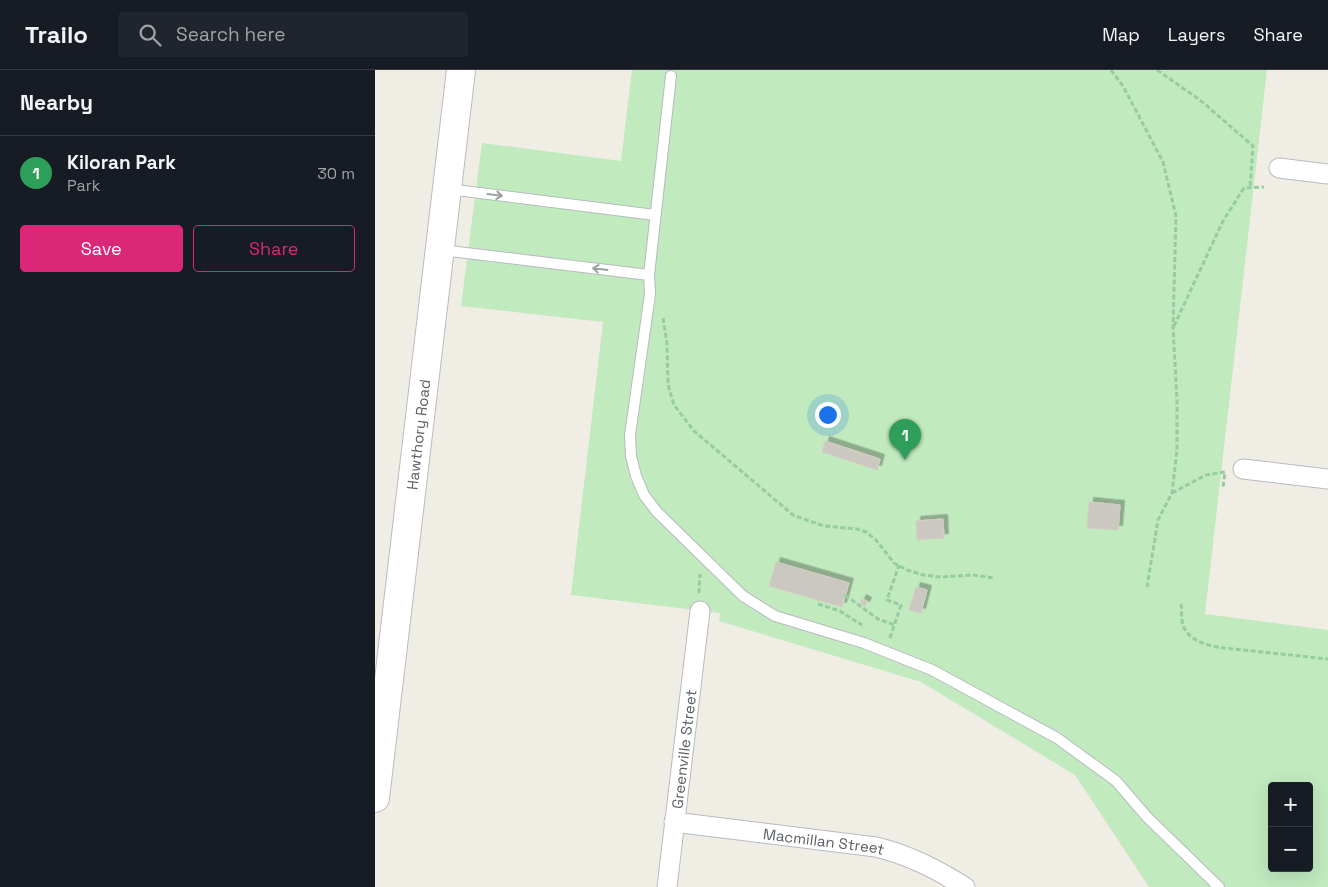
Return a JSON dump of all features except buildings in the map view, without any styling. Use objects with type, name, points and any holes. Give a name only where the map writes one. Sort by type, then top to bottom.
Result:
[{"type":"main road","name":"Hawthory Road","points":[[375,798],[461,70]]},
{"type":"street","points":[[1279,168],[1328,174]]},
{"type":"street","points":[[1243,469],[1328,479]]},
{"type":"street","name":"Greenville Street","points":[[667,887],[700,610]]},
{"type":"street","name":"Macmillan Street","points":[[674,822],[876,847],[896,852],[915,860],[937,870],[965,887]]},
{"type":"lane","points":[[671,76],[649,275],[650,294],[630,435],[631,456],[636,476],[644,495],[657,512],[743,596],[775,616],[864,643],[933,670],[1057,738],[1116,781],[1147,817],[1219,887]]},
{"type":"lane","points":[[447,189],[655,214]]},
{"type":"lane","points":[[440,250],[649,275]]},
{"type":"path","points":[[1111,70],[1123,86],[1163,162],[1176,216],[1173,327],[1177,400],[1177,450],[1172,493],[1158,520],[1147,587]]},
{"type":"path","points":[[1157,70],[1200,100],[1253,146],[1250,188]]},
{"type":"path","points":[[1173,327],[1223,221],[1244,188],[1263,187]]},
{"type":"path","points":[[650,294],[659,307],[665,326],[667,343],[666,375],[671,400],[694,431],[793,515],[824,526],[857,529],[866,532],[876,540],[894,562],[907,570],[923,575],[941,577],[972,575],[994,578]]},
{"type":"path","points":[[1172,493],[1206,476],[1225,472],[1223,486]]},
{"type":"path","points":[[700,610],[701,556]]},
{"type":"path","points":[[890,639],[901,605],[887,600],[899,565]]},
{"type":"path","points":[[845,596],[879,619],[895,625]]},
{"type":"path","points":[[818,604],[840,611],[865,627]]},
{"type":"path","points":[[1181,604],[1183,626],[1199,642],[1211,647],[1328,659]]},
{"type":"green space","points":[[632,70],[1267,70],[1205,614],[1328,630],[1328,887],[1149,887],[1075,775],[921,682],[719,621],[720,613],[571,595],[603,322],[461,306],[482,143],[621,161]]},
{"type":"place","name":"Kiloran Park","points":[[905,460]]}]
